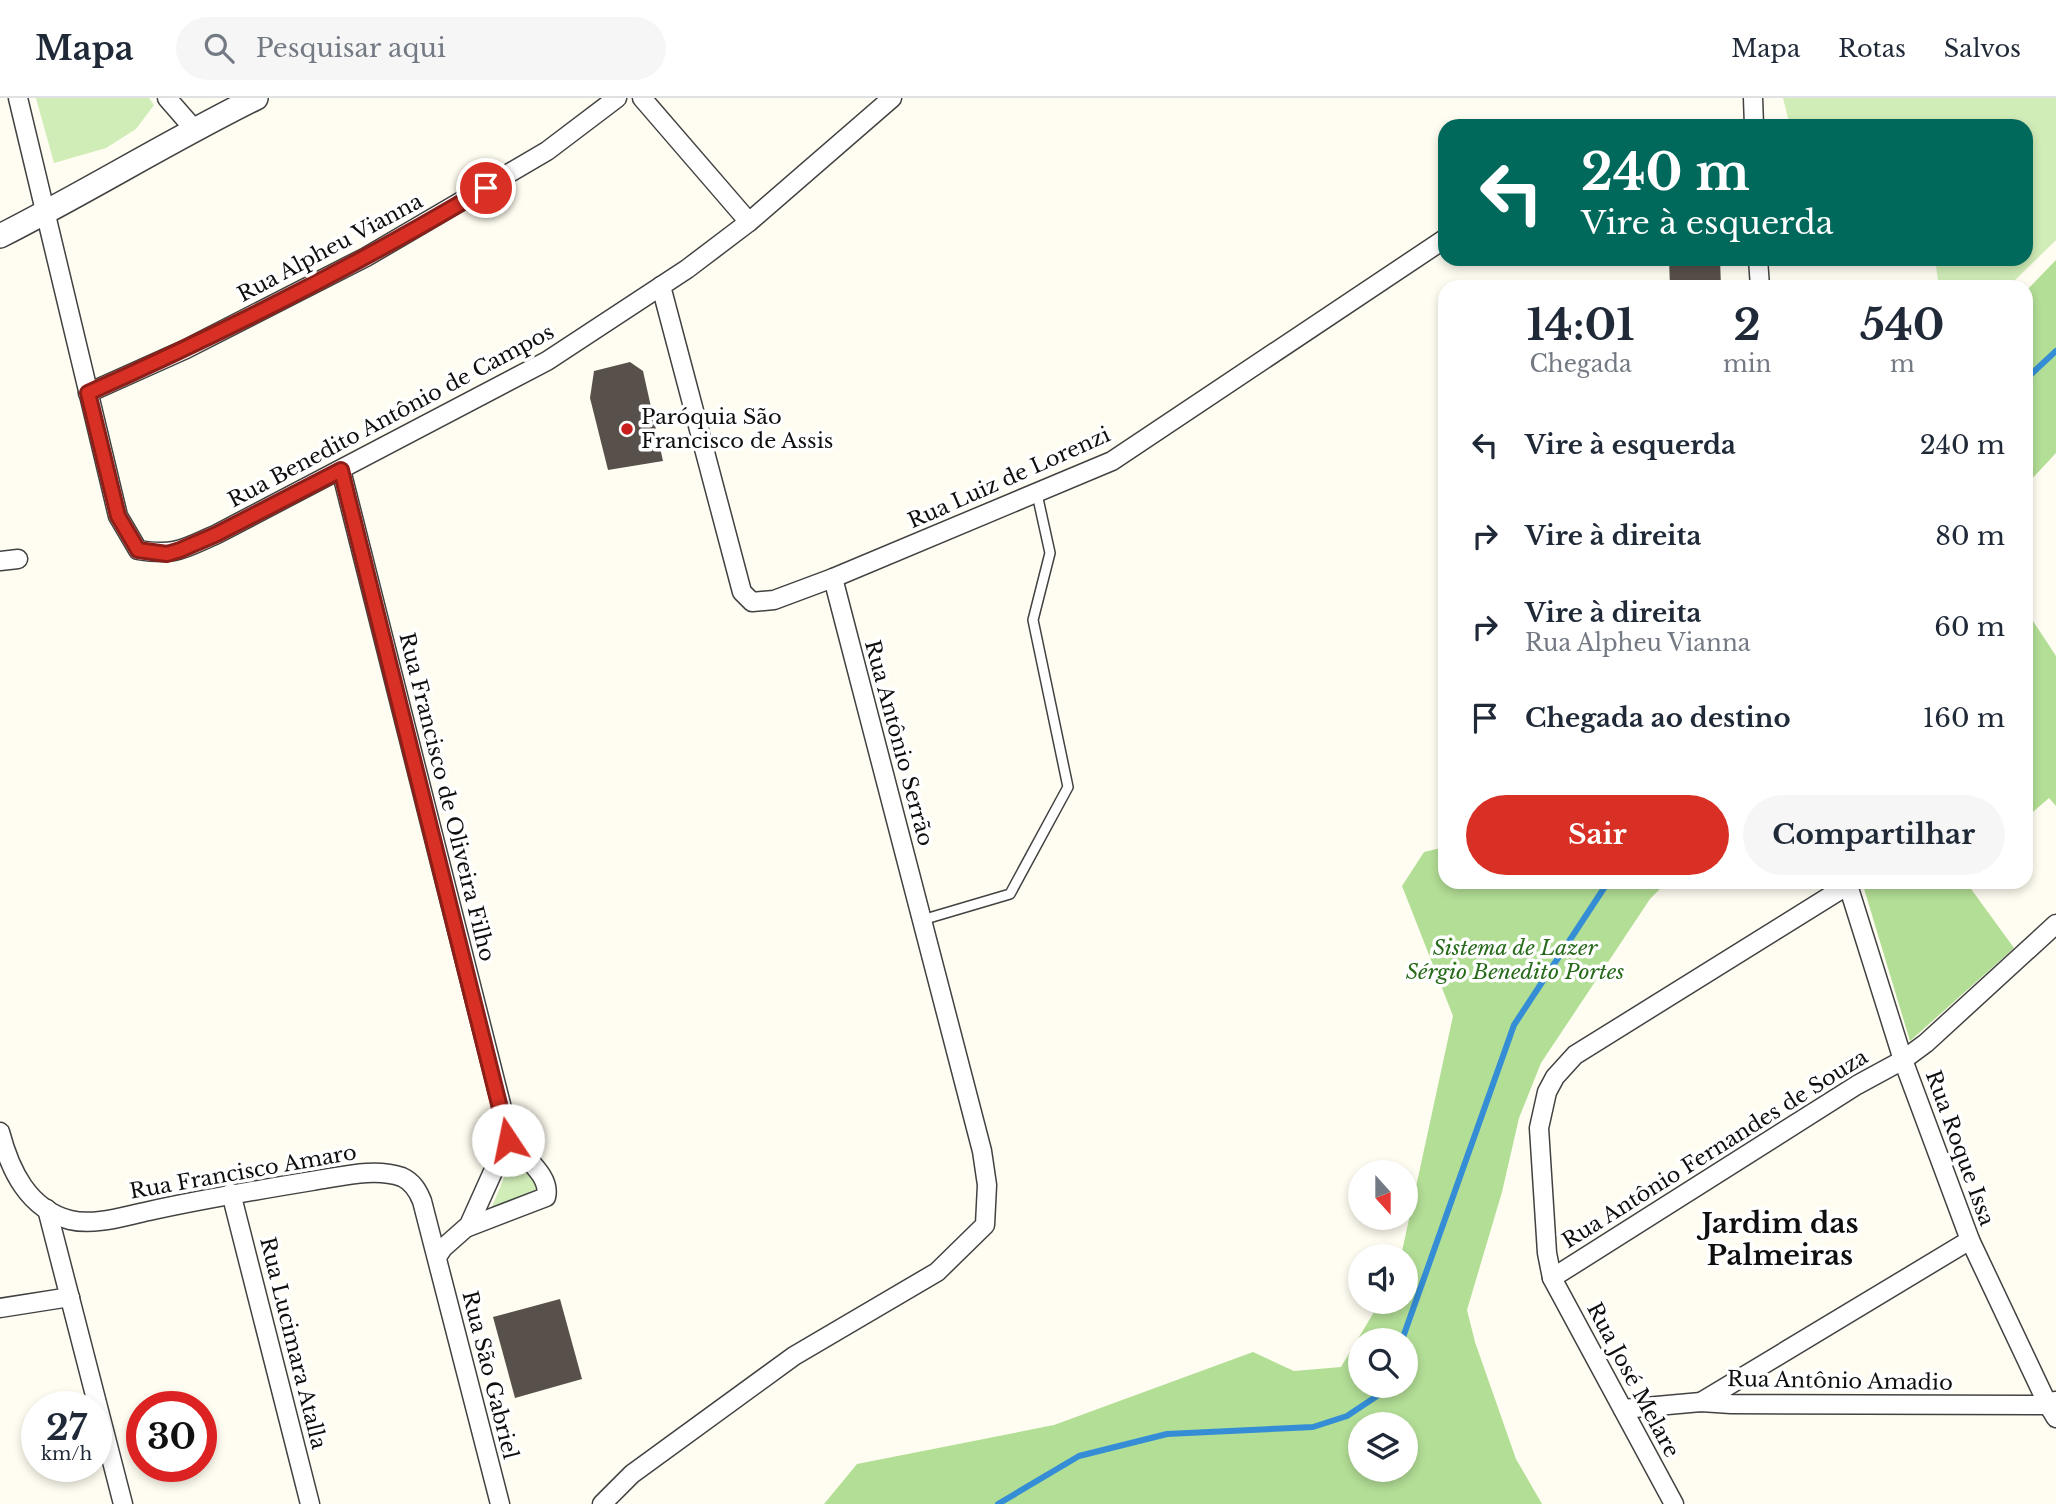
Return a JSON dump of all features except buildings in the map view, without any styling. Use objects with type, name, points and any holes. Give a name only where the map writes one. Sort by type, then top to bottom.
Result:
[{"type":"street","points":[[18,98],[88,393]]},
{"type":"street","points":[[167,98],[194,129]]},
{"type":"street","points":[[0,236],[194,129],[256,98]]},
{"type":"street","name":"Rua Alpheu Vianna","points":[[88,393],[186,349],[366,257],[547,151],[617,98]]},
{"type":"street","points":[[642,98],[749,222]]},
{"type":"street","name":"Rua Benedito Antônio de Campos","points":[[88,393],[118,516],[123,526],[138,550],[167,554],[180,550],[217,534],[547,361],[661,286],[749,222],[892,98]]},
{"type":"street","points":[[1753,98],[1754,119]]},
{"type":"street","name":"Rua Luiz de Lorenzi","points":[[661,286],[742,592],[752,602],[761,602],[774,600],[833,578],[1112,461],[1438,243]]},
{"type":"street","name":"Rua Francisco de Oliveira Filho","points":[[341,470],[509,1136],[468,1227]]},
{"type":"street","name":"Rua Antônio Serrão","points":[[601,1504],[632,1474],[794,1356],[937,1272],[985,1225],[987,1185],[982,1151],[833,578]]},
{"type":"street","name":"Rua José Melare","points":[[1674,1504],[1552,1278],[1547,1253],[1539,1128],[1547,1092],[1555,1077],[1574,1055],[1840,889]]},
{"type":"street","name":"Rua Roque Issa","points":[[1850,889],[1903,1060],[1969,1240],[2053,1408]]},
{"type":"street","name":"Rua Antônio Fernandes de Souza","points":[[1552,1278],[1857,1085],[1903,1060],[1926,1043],[2056,924]]},
{"type":"street","points":[[0,1136],[11,1168],[22,1186],[34,1200],[47,1209],[123,1504]]},
{"type":"street","name":"Rua Francisco de Oliveira Filho","points":[[437,1257],[443,1248],[468,1227],[546,1197],[547,1188],[541,1177],[509,1136]]},
{"type":"street","name":"Rua Francisco Amaro","points":[[47,1209],[72,1220],[100,1221],[232,1193],[375,1172],[401,1177],[414,1185],[437,1257]]},
{"type":"street","name":"Rua Lucimara Atalla","points":[[232,1193],[310,1504]]},
{"type":"street","points":[[1701,1402],[1969,1240]]},
{"type":"street","name":"Rua São Gabriel","points":[[437,1257],[500,1504]]},
{"type":"street","points":[[0,1308],[70,1297]]},
{"type":"street","name":"Rua Antônio Amadio","points":[[1623,1409],[1701,1402],[2053,1408]]},
{"type":"lane","points":[[922,920],[1010,894],[1068,787],[1033,620],[1050,553],[1037,494]]},
{"type":"green space","points":[[36,98],[149,98],[154,105],[136,129],[106,148],[54,163]]},
{"type":"green space","points":[[1783,98],[2056,98],[2056,240],[2033,263],[2033,119],[1788,119]]},
{"type":"green space","points":[[2056,260],[2056,453],[2033,478],[2033,284]]},
{"type":"green space","points":[[1936,266],[2029,266],[2015,280],[1938,280]]},
{"type":"green space","points":[[2033,621],[2056,656],[2056,806],[2049,798],[2033,812]]},
{"type":"green space","name":"Sistema de Lazer Sérgio Benedito Portes","points":[[1438,849],[1438,889],[1660,889],[1650,899],[1541,1063],[1519,1118],[1502,1192],[1467,1310],[1475,1342],[1516,1459],[1542,1504],[824,1504],[857,1464],[1054,1425],[1253,1352],[1294,1371],[1341,1367],[1348,1355],[1348,1398],[1418,1398],[1418,1328],[1364,1328],[1373,1314],[1418,1314],[1418,1244],[1404,1244],[1407,1230],[1418,1230],[1418,1178],[1453,1016],[1402,886],[1424,852]]},
{"type":"green space","points":[[1864,889],[1971,889],[2014,948],[1910,1041]]},
{"type":"green space","points":[[513,1156],[543,1193],[489,1214]]},
{"type":"waterway","points":[[2033,372],[2056,351]]},
{"type":"waterway","points":[[1406,1328],[1514,1025],[1603,889]]},
{"type":"waterway","points":[[998,1504],[1079,1456],[1167,1434],[1313,1427],[1347,1416],[1374,1398]]},
{"type":"place","name":"Paróquia São Francisco de Assis","points":[[627,429]]},
{"type":"district","name":"Jardim das Palmeiras","points":[[1780,1239]]},
{"type":"route","points":[[486,188],[366,257],[186,349],[88,393],[118,516],[138,550],[167,554],[180,550],[217,534],[341,470],[508,1140]]}]
